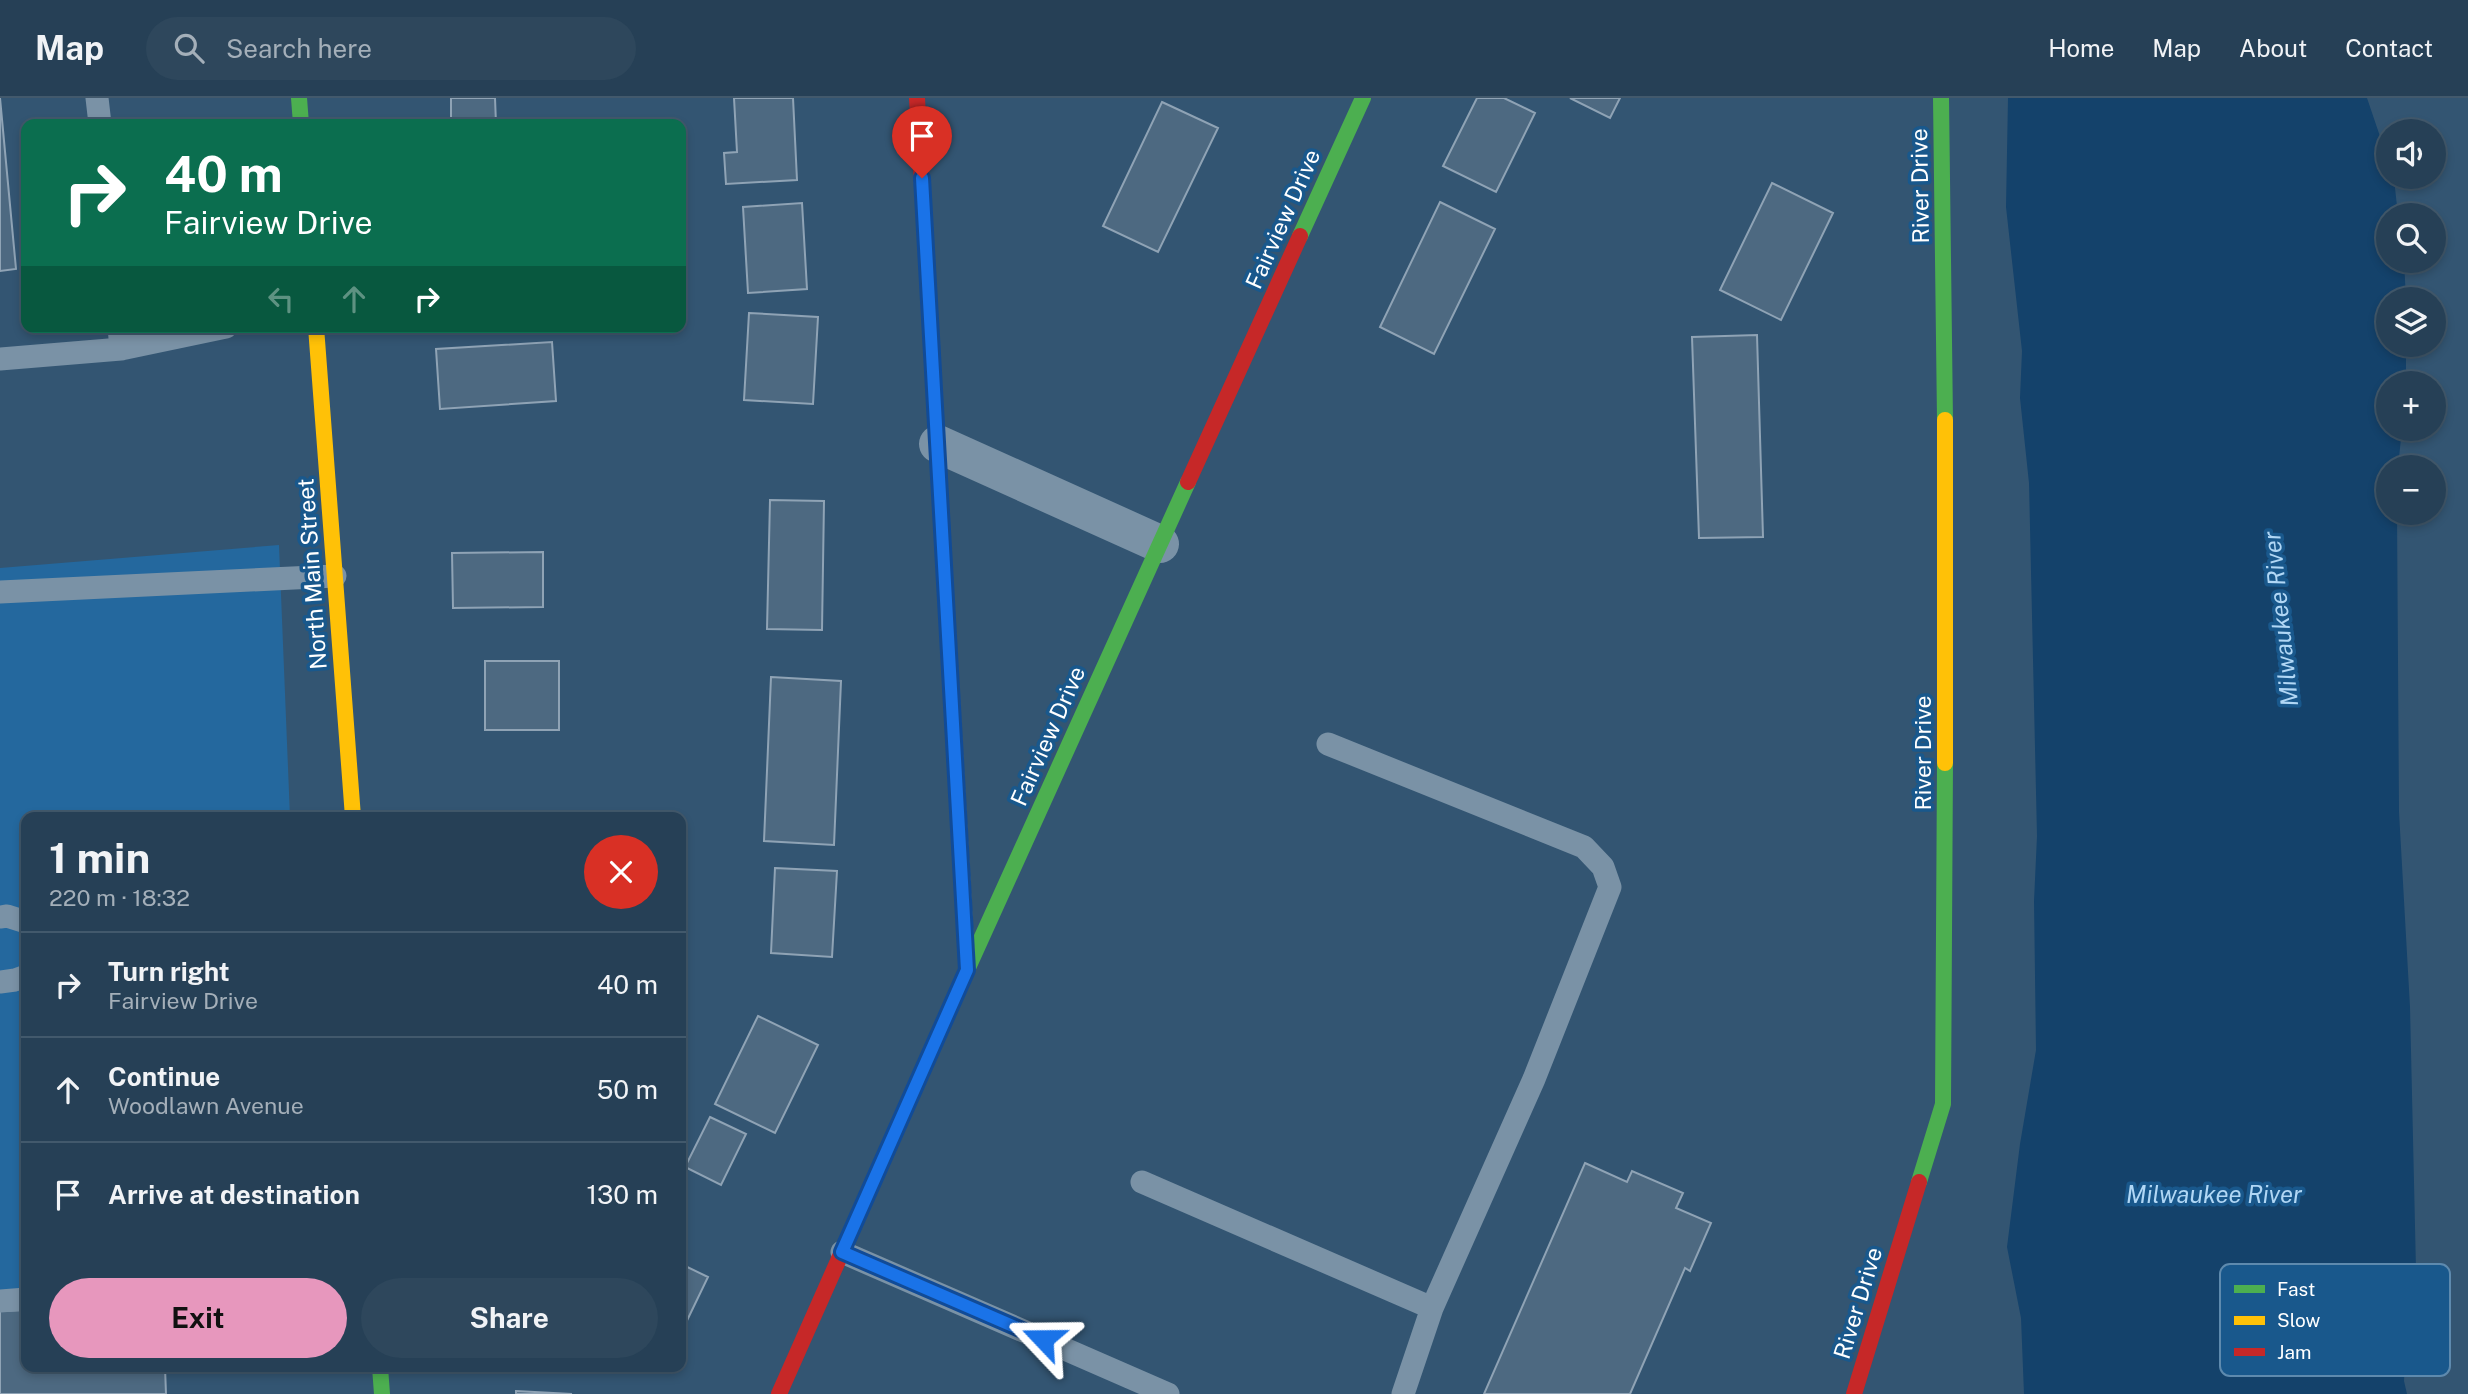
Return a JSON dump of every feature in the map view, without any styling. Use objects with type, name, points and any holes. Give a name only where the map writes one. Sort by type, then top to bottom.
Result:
[{"type":"street","points":[[299,98],[301,119]]},
{"type":"street","points":[[917,98],[967,970]]},
{"type":"street","name":"Fairview Drive","points":[[779,1394],[967,970],[1363,98]]},
{"type":"street","name":"River Drive","points":[[1854,1394],[1943,1104],[1947,542],[1941,98]]},
{"type":"street","name":"North Main Street","points":[[316,333],[353,812]]},
{"type":"street","points":[[938,444],[1160,544]]},
{"type":"street","points":[[380,1372],[382,1394]]},
{"type":"lane","points":[[97,98],[99,119]]},
{"type":"lane","points":[[0,359],[120,338],[168,333]]},
{"type":"lane","points":[[0,592],[335,576]]},
{"type":"lane","points":[[1328,744],[1584,847],[1603,867],[1610,887],[1534,1079],[1432,1308],[1403,1394]]},
{"type":"lane","points":[[0,917],[7,916],[21,920]]},
{"type":"lane","points":[[0,982],[21,978]]},
{"type":"lane","points":[[1142,1182],[1432,1308]]},
{"type":"lane","points":[[842,1252],[1168,1394]]},
{"type":"lane","points":[[0,1301],[21,1299]]},
{"type":"shaded area","points":[[279,545],[290,812],[21,812],[21,1309],[0,1311],[0,568]]},
{"type":"water","name":"Milwaukee River","points":[[2008,98],[2367,98],[2376,125],[2376,189],[2395,189],[2397,203],[2376,203],[2376,273],[2405,273],[2405,287],[2376,287],[2376,357],[2406,357],[2406,371],[2376,371],[2376,441],[2401,441],[2399,455],[2376,455],[2376,525],[2397,525],[2399,812],[2410,1007],[2416,1264],[2220,1264],[2220,1376],[2404,1376],[2407,1394],[2024,1394],[2021,1318],[2007,1247],[2020,1144],[2036,1050],[2034,901],[2037,836],[2029,483],[2020,398],[2022,351],[2006,207]]},
{"type":"building","points":[[0,98],[16,269],[0,271]]},
{"type":"building","points":[[451,98],[495,98],[496,119],[451,119]]},
{"type":"building","points":[[734,98],[793,98],[797,180],[726,184],[724,153],[737,152]]},
{"type":"building","points":[[1477,98],[1504,98],[1535,113],[1496,192],[1443,166]]},
{"type":"building","points":[[1570,98],[1620,98],[1610,118]]},
{"type":"building","points":[[1162,102],[1218,128],[1158,252],[1103,226]]},
{"type":"building","points":[[1772,183],[1833,213],[1781,320],[1720,290]]},
{"type":"building","points":[[1440,202],[1495,229],[1434,354],[1380,327]]},
{"type":"building","points":[[802,203],[807,289],[748,293],[743,207]]},
{"type":"building","points":[[749,313],[818,317],[813,404],[744,400]]},
{"type":"building","points":[[1757,335],[1763,537],[1699,538],[1692,337]]},
{"type":"building","points":[[552,342],[556,401],[440,409],[436,349]]},
{"type":"building","points":[[770,500],[824,501],[822,630],[767,629]]},
{"type":"building","points":[[543,552],[543,607],[453,608],[452,553]]},
{"type":"building","points":[[485,661],[559,661],[559,730],[485,730]]},
{"type":"building","points":[[771,677],[841,681],[834,845],[764,841]]},
{"type":"building","points":[[775,868],[837,871],[832,957],[771,953]]},
{"type":"building","points":[[758,1016],[818,1045],[775,1133],[715,1104]]},
{"type":"building","points":[[710,1117],[746,1134],[721,1185],[686,1168]]},
{"type":"building","points":[[1585,1163],[1627,1182],[1632,1171],[1683,1193],[1676,1208],[1711,1223],[1690,1271],[1685,1268],[1630,1394],[1484,1394]]},
{"type":"building","points":[[686,1266],[708,1277],[686,1323]]},
{"type":"building","points":[[21,1310],[21,1372],[165,1372],[166,1394],[0,1394],[0,1311]]},
{"type":"building","points":[[516,1391],[572,1394],[516,1394]]},
{"type":"traffic: fast","points":[[299,98],[301,119]]},
{"type":"traffic: fast","points":[[1300,236],[1363,98]]},
{"type":"traffic: fast","points":[[1941,98],[1945,420]]},
{"type":"traffic: fast","points":[[967,970],[1188,482]]},
{"type":"traffic: fast","points":[[1919,1182],[1943,1104],[1945,763]]},
{"type":"traffic: fast","points":[[380,1372],[382,1394]]},
{"type":"traffic: slow","points":[[316,333],[353,812]]},
{"type":"traffic: slow","points":[[935,407],[967,962]]},
{"type":"traffic: slow","points":[[1945,420],[1945,763]]},
{"type":"traffic: jam","points":[[917,98],[935,407]]},
{"type":"traffic: jam","points":[[1188,482],[1300,236]]},
{"type":"traffic: jam","points":[[779,1394],[967,970]]},
{"type":"traffic: jam","points":[[1854,1394],[1919,1182]]},
{"type":"route","points":[[922,178],[967,970],[842,1252],[1043,1339]]}]
